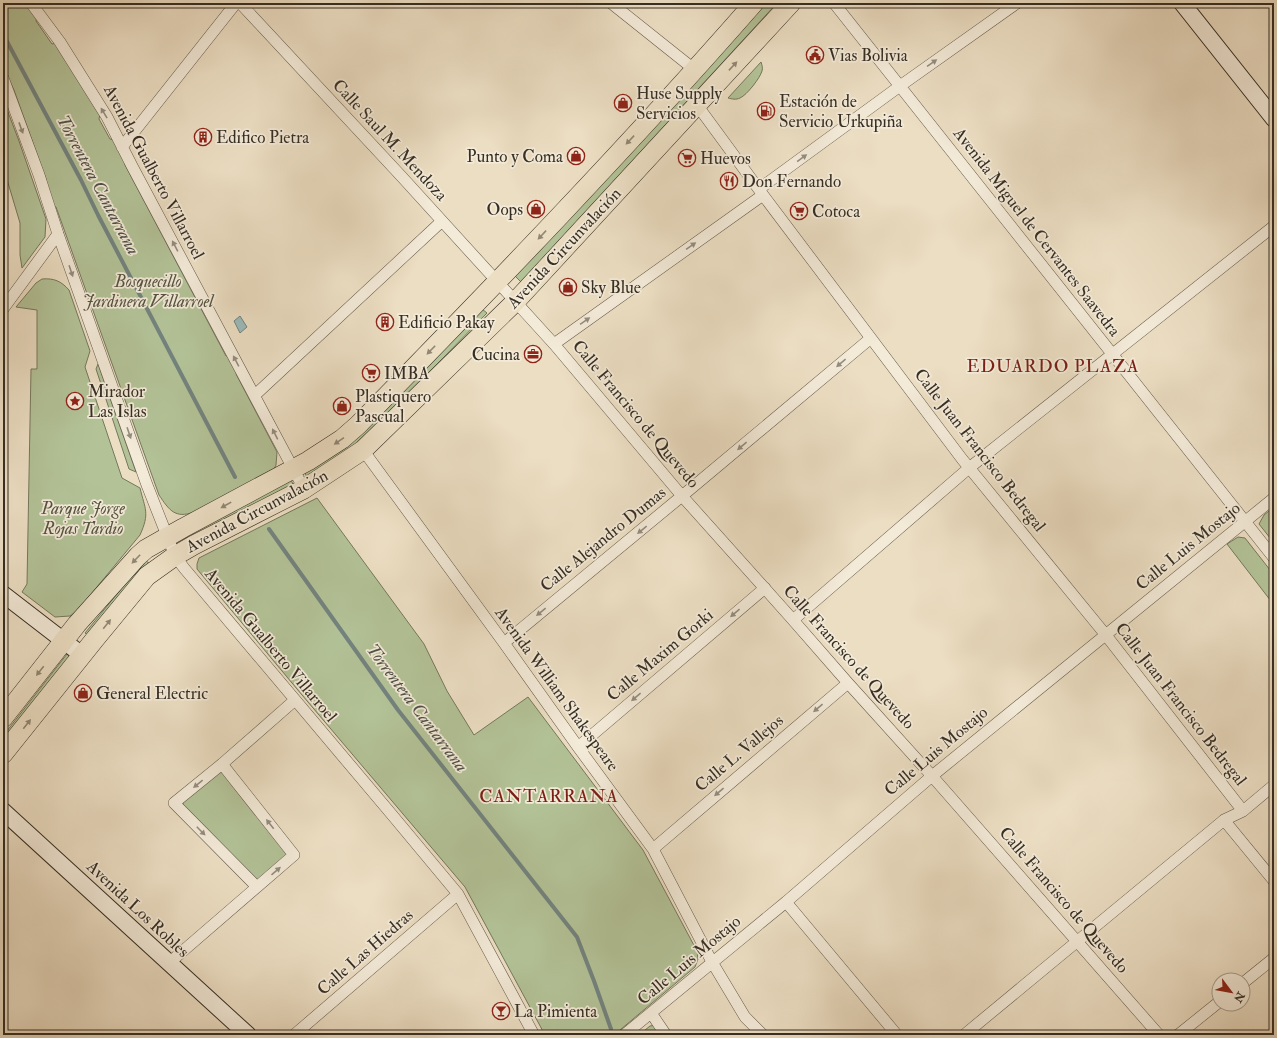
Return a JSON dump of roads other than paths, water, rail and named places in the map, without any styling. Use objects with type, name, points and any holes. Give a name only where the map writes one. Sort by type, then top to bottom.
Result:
[{"type":"highway","name":"Avenida Circunvalación","points":[[3,718],[77,624],[146,549],[308,461],[342,439],[358,425],[498,282],[695,70],[754,3]]},
{"type":"highway","name":"Avenida Circunvalación","points":[[3,754],[147,576],[175,556],[194,545],[304,489],[363,450],[514,302],[791,3]]},
{"type":"main road","points":[[1182,3],[1274,119]]},
{"type":"main road","points":[[3,594],[82,655]]},
{"type":"main road","name":"Avenida Los Robles","points":[[3,811],[248,1035]]},
{"type":"street","name":"Avenida Gualberto Villarroel","points":[[31,3],[60,42],[107,117],[304,489]]},
{"type":"street","points":[[122,147],[236,3]]},
{"type":"street","name":"Calle Saul M. Mendoza","points":[[240,3],[402,177],[498,282],[514,302]]},
{"type":"street","points":[[611,3],[695,70]]},
{"type":"street","name":"Avenida Miguel de Cervantes Saavedra","points":[[834,3],[1274,558]]},
{"type":"street","points":[[554,344],[761,192],[900,86],[1018,3]]},
{"type":"street","name":"Avenida Gualberto Villarroel","points":[[3,78],[39,174],[58,234],[147,485],[175,556],[458,894],[534,1035]]},
{"type":"street","name":"Calle Juan Francisco Bedregal","points":[[697,105],[969,468],[1105,634],[1243,811]]},
{"type":"street","points":[[255,395],[442,221]]},
{"type":"street","points":[[793,620],[969,468],[1274,226]]},
{"type":"street","points":[[3,309],[58,234]]},
{"type":"street","name":"Calle Francisco de Quevedo","points":[[514,302],[554,344],[682,496],[932,776],[1159,1035]]},
{"type":"street","name":"Calle Alejandro Dumas","points":[[504,643],[871,338]]},
{"type":"street","name":"Avenida William Shakespeare","points":[[363,450],[652,849],[712,962],[745,1017],[763,1035]]},
{"type":"street","name":"Calle Luis Mostajo","points":[[624,1035],[786,902],[932,776],[1274,498]]},
{"type":"street","name":"Calle Maxim Gorki","points":[[578,747],[765,588]]},
{"type":"street","name":"Calle L. Vallejos","points":[[652,849],[848,683]]},
{"type":"street","points":[[257,887],[174,803],[222,764],[295,700]]},
{"type":"street","points":[[169,963],[294,855],[222,764]]},
{"type":"street","points":[[964,1035],[1224,820],[1243,811],[1274,785]]},
{"type":"street","points":[[1224,820],[1274,881]]},
{"type":"street","name":"Calle Las Hiedras","points":[[294,1035],[458,894]]},
{"type":"street","points":[[786,902],[897,1035]]},
{"type":"street","points":[[1251,977],[1274,958]]},
{"type":"street","points":[[1178,1035],[1211,1008]]},
{"type":"street","points":[[651,1013],[666,1035]]},
{"type":"water","points":[[240,316],[247,327],[240,333],[234,321]]},
{"type":"waterway","name":"Torrentera Cantarrana","points":[[3,34],[81,180],[235,477]]},
{"type":"waterway","name":"Torrentera Cantarrana","points":[[269,529],[398,710],[577,937],[611,1029]]},
{"type":"place","name":"Vias Bolivia","points":[[815,55]]},
{"type":"place","name":"Huse Supply Servicios","points":[[623,103]]},
{"type":"place","name":"Estación de Servicio Urkupiña","points":[[766,111]]},
{"type":"place","name":"Edifico Pietra","points":[[203,137]]},
{"type":"place","name":"Punto y Coma","points":[[576,156]]},
{"type":"place","name":"Huevos","points":[[687,158]]},
{"type":"place","name":"Don Fernando","points":[[729,181]]},
{"type":"place","name":"Oops","points":[[536,209]]},
{"type":"place","name":"Cotoca","points":[[799,211]]},
{"type":"place","name":"Sky Blue","points":[[568,287]]},
{"type":"place","name":"Edificio Pakay","points":[[385,322]]},
{"type":"place","name":"Cucina","points":[[533,354]]},
{"type":"place","name":"IMBA","points":[[371,373]]},
{"type":"place","name":"Mirador Las Islas","points":[[75,401]]},
{"type":"place","name":"Plastiquero Pascual","points":[[342,406]]},
{"type":"place","name":"General Electric","points":[[83,693]]},
{"type":"place","name":"La Pimienta","points":[[501,1011]]},
{"type":"district","name":"EDUARDO PLAZA","points":[[1053,366]]},
{"type":"district","name":"CANTARRANA","points":[[549,796]]},
{"type":"park label","name":"Bosquecillo Jardinera Villarroel","points":[[148,291]]},
{"type":"park label","name":"Parque Jorge Rojas Tardio","points":[[83,518]]}]
